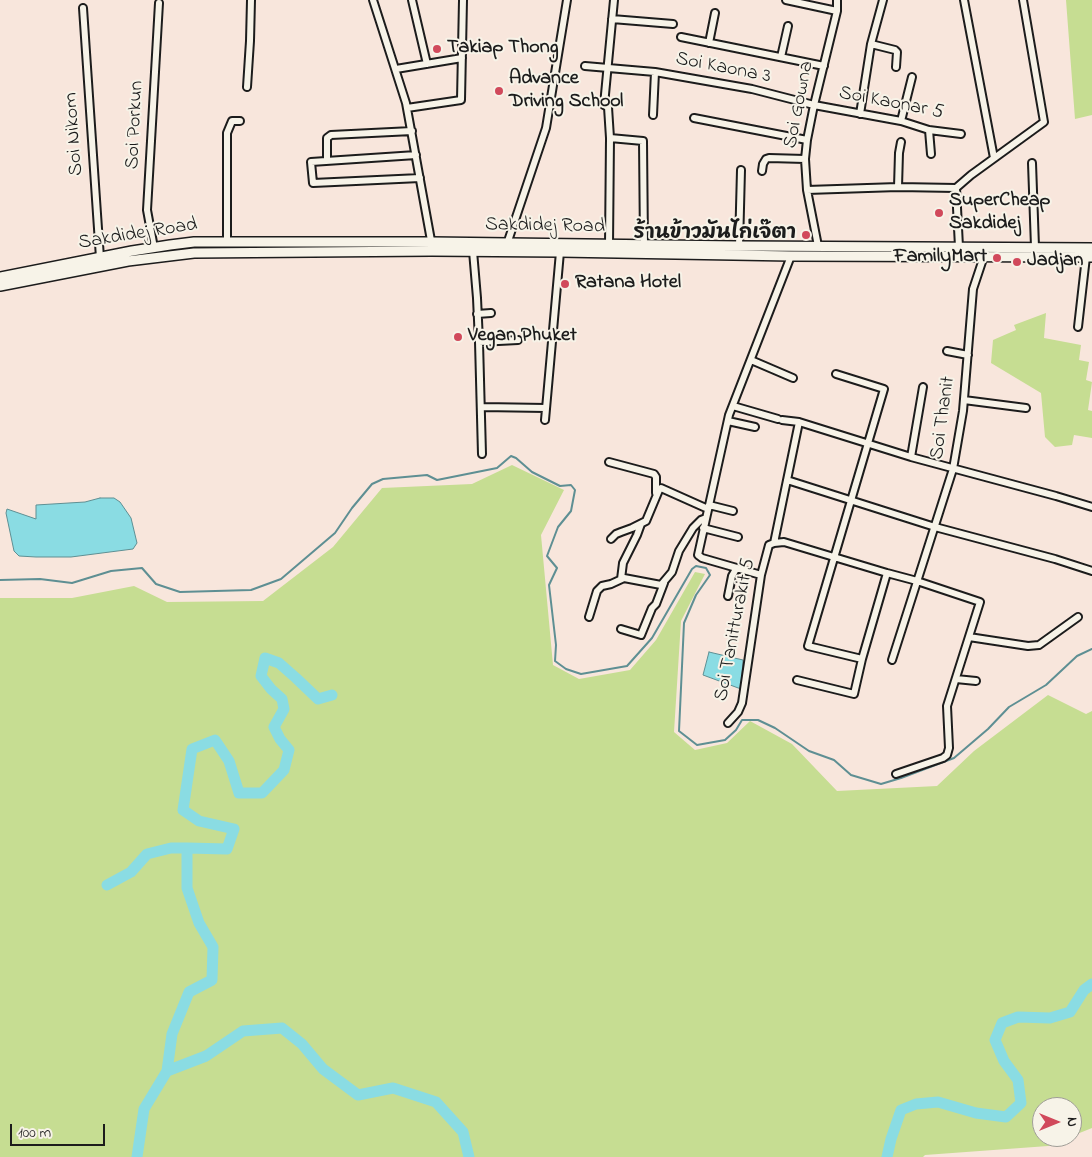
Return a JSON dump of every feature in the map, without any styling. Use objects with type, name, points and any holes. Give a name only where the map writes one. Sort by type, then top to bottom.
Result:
[{"type":"main road","name":"Sakdidej Road","points":[[0,277],[194,242],[432,246],[472,251],[609,245],[1035,246],[1092,248]]},
{"type":"main road","name":"Sakdidej Road","points":[[0,286],[128,261],[194,253],[507,244],[560,252],[791,256],[1089,257]]},
{"type":"street","points":[[247,86],[251,0]]},
{"type":"street","points":[[373,0],[407,108],[432,246]]},
{"type":"street","points":[[412,0],[427,64]]},
{"type":"street","points":[[407,108],[461,100],[463,0]]},
{"type":"street","points":[[507,244],[546,128],[567,0]]},
{"type":"street","points":[[609,245],[610,138],[608,107],[604,104],[614,0]]},
{"type":"street","points":[[786,0],[837,11]]},
{"type":"street","name":"Soi Gowna","points":[[818,246],[807,190],[805,160],[814,105],[837,11],[837,0]]},
{"type":"street","points":[[860,114],[872,44],[883,0]]},
{"type":"street","points":[[964,0],[994,158]]},
{"type":"street","points":[[807,190],[898,187],[956,188],[1044,122],[1023,0]]},
{"type":"street","name":"Soi Porkun","points":[[154,248],[147,210],[159,3]]},
{"type":"street","name":"Soi Nikom","points":[[83,8],[100,258]]},
{"type":"street","points":[[709,43],[715,13]]},
{"type":"street","points":[[612,19],[673,24]]},
{"type":"street","points":[[781,57],[788,26]]},
{"type":"street","points":[[681,38],[824,66]]},
{"type":"street","points":[[872,44],[897,52],[896,67]]},
{"type":"street","points":[[396,69],[462,58]]},
{"type":"street","name":"Soi Kaona 3","points":[[585,66],[655,72],[752,89],[814,105]]},
{"type":"street","points":[[653,115],[655,72]]},
{"type":"street","points":[[901,121],[912,77]]},
{"type":"street","name":"Soi Kaonar 5","points":[[814,105],[901,121],[929,130],[960,134]]},
{"type":"street","points":[[694,118],[807,140]]},
{"type":"street","points":[[227,242],[227,132],[232,121],[240,121]]},
{"type":"street","points":[[929,130],[930,154]]},
{"type":"street","points":[[326,161],[327,138],[331,135],[412,131]]},
{"type":"street","points":[[610,138],[643,141],[644,245]]},
{"type":"street","points":[[898,187],[901,142]]},
{"type":"street","points":[[416,155],[311,162],[313,183],[420,178]]},
{"type":"street","points":[[762,171],[766,159],[805,160]]},
{"type":"street","points":[[1032,164],[1035,246]]},
{"type":"street","points":[[739,246],[741,170]]},
{"type":"street","points":[[956,188],[959,247]]},
{"type":"street","points":[[472,251],[477,298],[482,407],[482,454]]},
{"type":"street","points":[[544,420],[560,252]]},
{"type":"street","points":[[761,575],[702,558],[698,555],[728,421],[791,256]]},
{"type":"street","name":"Soi Thanit","points":[[892,660],[953,469],[964,411],[973,289],[984,256]]},
{"type":"street","points":[[1078,327],[1089,257]]},
{"type":"street","points":[[477,314],[491,314]]},
{"type":"street","points":[[479,342],[518,340]]},
{"type":"street","points":[[947,351],[968,355]]},
{"type":"street","points":[[750,360],[794,378]]},
{"type":"street","points":[[836,374],[884,389],[808,646],[862,659]]},
{"type":"street","points":[[911,457],[922,387]]},
{"type":"street","points":[[964,400],[1026,408]]},
{"type":"street","points":[[733,406],[780,420],[799,422],[911,457],[1092,507]]},
{"type":"street","points":[[482,407],[546,408]]},
{"type":"street","points":[[728,421],[755,427]]},
{"type":"street","points":[[774,543],[799,422]]},
{"type":"street","points":[[609,462],[656,476],[656,496]]},
{"type":"street","points":[[787,480],[935,527],[1055,559],[1092,571]]},
{"type":"street","points":[[611,539],[616,534],[646,521],[659,490],[664,489],[708,507],[733,511]]},
{"type":"street","points":[[620,629],[641,635],[664,582],[672,572],[683,544],[693,528],[706,518]]},
{"type":"street","points":[[621,579],[623,563],[638,535],[641,524]]},
{"type":"street","points":[[704,528],[738,537]]},
{"type":"street","name":"Soi Tanitturakit 5","points":[[728,723],[738,712],[742,703],[761,575],[769,545],[774,543],[784,542],[887,573],[917,580],[980,602],[969,637]]},
{"type":"street","points":[[728,596],[732,576],[736,569],[740,569]]},
{"type":"street","points":[[797,680],[854,694],[887,573]]},
{"type":"street","points":[[589,617],[597,590],[602,586],[626,578],[658,585],[664,582]]},
{"type":"street","points":[[896,774],[947,755],[949,748],[947,706],[969,637],[1028,646],[1039,645],[1078,617]]},
{"type":"street","points":[[956,680],[976,681]]},
{"type":"green space","points":[[1066,0],[1092,0],[1092,115],[1075,119]]},
{"type":"green space","points":[[1046,313],[1044,338],[1081,345],[1079,360],[1089,362],[1086,380],[1092,382],[1088,410],[1092,411],[1092,438],[1074,435],[1072,445],[1055,447],[1045,437],[1041,393],[991,363],[993,340],[1016,330],[1014,325]]},
{"type":"green space","points":[[512,465],[564,490],[541,535],[553,665],[579,679],[630,670],[656,640],[695,572],[705,574],[681,621],[674,732],[695,750],[727,743],[750,721],[792,744],[837,791],[937,786],[974,751],[1048,695],[1086,714],[1092,711],[1092,1128],[1082,1132],[1082,1097],[1032,1097],[1032,1147],[1034,1147],[925,1155],[923,1157],[0,1157],[0,598],[72,598],[134,586],[167,602],[263,601],[333,547],[382,488],[472,484]]},
{"type":"water","points":[[100,498],[114,498],[120,502],[131,518],[137,543],[133,549],[71,557],[19,556],[14,551],[6,513],[7,509],[36,519],[36,505],[85,502]]},
{"type":"water","points":[[709,652],[743,660],[741,689],[703,675]]},
{"type":"waterway","points":[[0,580],[40,579],[72,583],[111,571],[142,568],[156,584],[180,592],[251,590],[281,579],[335,533],[372,484],[383,479],[427,475],[437,480],[497,468],[511,456],[532,472],[560,486],[571,485],[575,490],[571,511],[558,527],[547,556],[557,568],[549,585],[556,645],[555,661],[566,669],[581,674],[627,666],[652,638],[692,569],[696,566],[706,568],[710,575],[696,595],[684,623],[679,731],[697,745],[725,740],[736,730],[742,720],[758,720],[775,728],[809,751],[834,760],[851,775],[881,784],[954,758],[988,729],[1009,707],[1046,685],[1077,656],[1092,649]]},
{"type":"waterway","points":[[137,1157],[144,1109],[167,1071],[172,1034],[189,992],[212,980],[213,947],[199,923],[187,888],[187,848],[227,849],[234,829],[199,821],[183,810],[192,749],[215,740],[229,761],[239,793],[262,793],[284,770],[289,750],[280,739],[274,727],[284,709],[282,699],[261,676],[265,658],[279,663],[318,699],[332,695]]},
{"type":"waterway","points":[[107,885],[131,872],[147,854],[171,848],[187,848]]},
{"type":"waterway","points":[[887,1157],[901,1110],[916,1104],[938,1102],[976,1113],[1006,1117],[1021,1103],[1018,1080],[1004,1061],[995,1040],[1002,1023],[1018,1017],[1050,1018],[1070,1012],[1084,990],[1092,984]]},
{"type":"waterway","points":[[167,1071],[206,1056],[243,1031],[282,1028],[302,1044],[323,1069],[358,1095],[393,1088],[436,1102],[463,1132],[469,1157]]},
{"type":"place","name":"Takiap Thong","points":[[437,49]]},
{"type":"place","name":"Advance Driving School","points":[[499,91]]},
{"type":"place","name":"SuperCheap Sakdidej","points":[[939,213]]},
{"type":"place","name":"ร้านข้าวมันไก่เจ๊ตา","points":[[806,235]]},
{"type":"place","name":"FamilyMart","points":[[997,258]]},
{"type":"place","name":"Jadjan","points":[[1017,262]]},
{"type":"place","name":"Ratana Hotel","points":[[565,284]]},
{"type":"place","name":"Vegan Phuket","points":[[458,337]]}]
